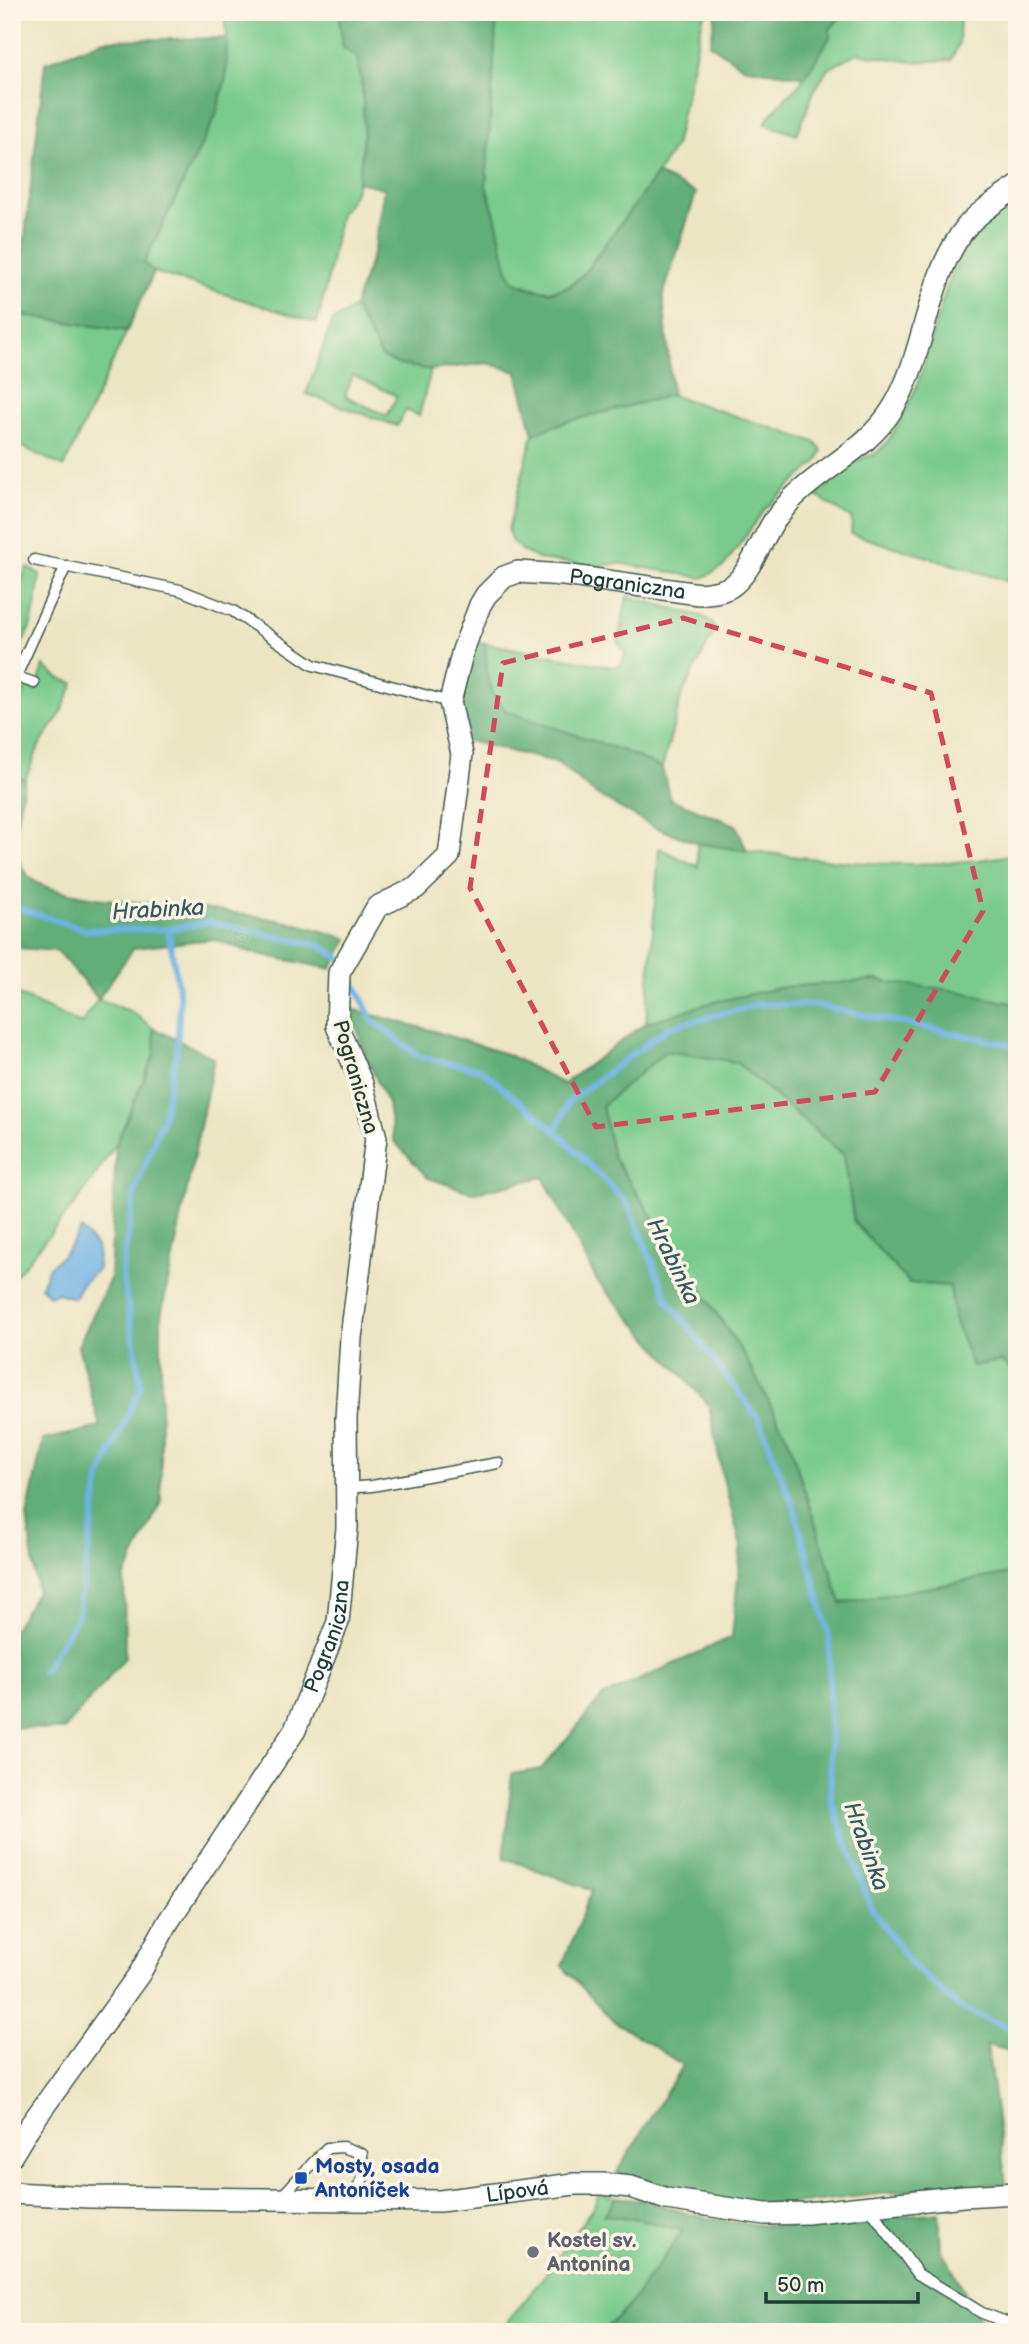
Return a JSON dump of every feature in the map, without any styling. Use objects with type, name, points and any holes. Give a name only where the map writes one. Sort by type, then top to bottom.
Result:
[{"type":"street","name":"Pograniczna","points":[[12,2154],[140,1973],[168,1922],[295,1730],[338,1622],[348,1528],[346,1419],[351,1338],[376,1138],[362,1084],[337,1026],[340,973],[377,907],[416,888],[449,856],[462,754],[450,702],[463,650],[480,606],[486,595],[503,578],[518,572],[564,575],[699,594],[717,592],[732,586],[745,571],[775,519],[792,500],[808,484],[863,444],[884,422],[906,381],[943,268],[955,243],[968,225],[1017,187]]},
{"type":"street","name":"Lípová","points":[[12,2193],[89,2197],[440,2201],[574,2184],[602,2184],[631,2188],[667,2199],[765,2214],[807,2213],[867,2204],[1017,2193]]},
{"type":"lane","points":[[34,560],[180,590],[233,611],[313,664],[450,702]]},
{"type":"lane","points":[[34,684],[14,675],[66,566]]},
{"type":"lane","points":[[346,1488],[372,1486],[498,1463]]},
{"type":"lane","points":[[281,2198],[327,2148],[343,2147],[362,2154],[363,2178],[352,2199]]},
{"type":"lane","points":[[867,2204],[918,2274],[982,2313],[1017,2326]]},
{"type":"highlighted area","points":[[683,618],[931,693],[983,911],[875,1092],[596,1127],[470,888],[503,663]]},
{"type":"green space","points":[[224,12],[339,12],[343,47],[357,57],[364,116],[362,162],[351,200],[340,213],[317,323],[154,272],[144,263],[216,115],[227,38]]},
{"type":"green space","points":[[339,12],[497,12],[486,186],[507,268],[513,281],[532,289],[551,292],[571,286],[585,272],[657,174],[696,193],[663,296],[672,395],[565,422],[533,434],[517,372],[488,363],[431,370],[397,364],[382,357],[354,307],[374,250],[384,188],[357,182],[363,136],[362,88],[357,57],[343,48]]},
{"type":"green space","points":[[497,12],[708,12],[703,17],[675,146],[585,272],[568,286],[552,291],[534,289],[513,281],[507,268],[486,186]]},
{"type":"green space","points":[[716,12],[844,12],[830,29],[830,37],[805,77],[743,67],[710,44]]},
{"type":"green space","points":[[844,12],[960,12],[959,44],[951,60],[912,62],[857,53],[827,70],[814,91],[797,135],[765,124],[769,116],[805,77],[830,29]]},
{"type":"green space","points":[[227,38],[226,78],[216,115],[144,263],[154,272],[127,331],[16,314],[45,63],[104,40]]},
{"type":"green space","points":[[1017,201],[1017,584],[851,534],[852,519],[817,496],[852,464],[878,452],[891,436],[915,389],[959,257],[972,235],[989,217]]},
{"type":"green space","points":[[354,307],[358,316],[397,364],[431,370],[419,416],[406,410],[397,426],[306,394],[332,322]],"holes":[[[353,375],[397,396],[387,416],[345,396]]]},
{"type":"green space","points":[[12,314],[127,331],[64,467],[12,442]]},
{"type":"green space","points":[[672,395],[815,442],[822,451],[817,462],[765,509],[724,566],[703,578],[618,563],[598,567],[538,559],[522,551],[511,540],[508,529],[533,434],[565,422]]},
{"type":"green space","points":[[27,567],[40,574],[35,606],[25,639],[12,653],[12,604]]},
{"type":"green space","points":[[627,596],[704,617],[711,622],[715,630],[682,694],[662,768],[626,752],[506,712],[493,694],[487,674],[485,643],[612,667],[621,665],[626,652],[618,643]]},
{"type":"green space","points":[[472,642],[485,643],[487,674],[493,694],[506,711],[626,752],[662,768],[670,799],[736,825],[747,851],[697,843],[654,827],[595,794],[558,763],[468,741],[459,704]]},
{"type":"green space","points":[[44,666],[59,678],[74,683],[60,715],[39,746],[25,780],[12,773],[12,715],[15,715],[26,687],[36,691]]},
{"type":"green space","points":[[12,773],[25,780],[17,817],[17,855],[29,877],[41,884],[59,891],[108,899],[262,917],[348,939],[331,969],[252,953],[213,939],[134,948],[98,999],[57,951],[19,948],[12,943]]},
{"type":"green space","points":[[697,843],[816,859],[897,864],[977,860],[1017,854],[1017,1004],[878,980],[783,987],[710,1003],[646,1023],[659,848],[698,867]]},
{"type":"green space","points":[[878,980],[959,991],[1017,1004],[1017,1374],[1001,1361],[972,1366],[954,1319],[950,1286],[909,1283],[854,1222],[844,1155],[736,1062],[666,1051],[602,1106],[613,1157],[744,1355],[788,1439],[841,1603],[1017,1572],[1017,2053],[987,2045],[1006,2184],[938,2187],[777,2206],[685,2194],[614,2177],[683,2065],[612,2020],[562,1966],[592,1890],[504,1858],[512,1774],[541,1769],[602,1697],[732,1637],[741,1546],[721,1470],[709,1405],[597,1281],[543,1177],[473,1193],[428,1178],[394,1141],[388,1104],[365,1055],[351,1009],[509,1055],[563,1084],[646,1023],[710,1003],[783,987]]},
{"type":"green space","points":[[12,992],[81,1024],[98,999],[132,1012],[153,1028],[155,1053],[116,1144],[80,1198],[12,1280]]},
{"type":"green space","points":[[153,1028],[214,1058],[161,1316],[161,1502],[124,1578],[125,1658],[64,1730],[13,1727],[12,1632],[37,1591],[27,1516],[43,1440],[100,1427],[78,1346],[110,1279],[116,1144],[155,1053]]},
{"type":"green space","points":[[666,1051],[736,1062],[844,1155],[854,1222],[909,1283],[951,1286],[954,1319],[1017,1374],[1017,1572],[841,1603],[788,1439],[744,1355],[613,1157],[602,1105]]},
{"type":"green space","points":[[598,2195],[616,2197],[605,2215],[640,2219],[683,2231],[627,2308],[601,2332],[500,2332],[545,2275],[594,2206]]},
{"type":"green space","points":[[616,2197],[646,2200],[689,2214],[729,2222],[780,2227],[939,2212],[941,2249],[980,2319],[1008,2332],[601,2332],[627,2308],[683,2231],[640,2219],[604,2215]]},
{"type":"water","points":[[81,1229],[97,1248],[98,1269],[80,1286],[74,1298],[57,1293],[49,1296],[41,1286],[49,1267],[66,1252]]},
{"type":"waterway","name":"Hrabinka","points":[[12,906],[86,930],[168,929],[210,922],[321,946],[344,961],[372,1020],[420,1057],[480,1069],[556,1131],[628,1204],[668,1300],[759,1419],[794,1508],[829,1634],[831,1801],[871,1907],[910,1963],[959,2007],[1017,2032]]},
{"type":"waterway","points":[[43,1671],[77,1618],[100,1477],[141,1386],[122,1272],[135,1191],[163,1119],[177,1050],[180,998],[168,929]]},
{"type":"waterway","points":[[556,1131],[568,1102],[669,1027],[759,1004],[814,1005],[1017,1046]]},
{"type":"place","name":"Mosty, osada Antoníček","points":[[301,2178]]},
{"type":"place","name":"Kostel sv. Antonína","points":[[533,2252]]}]
